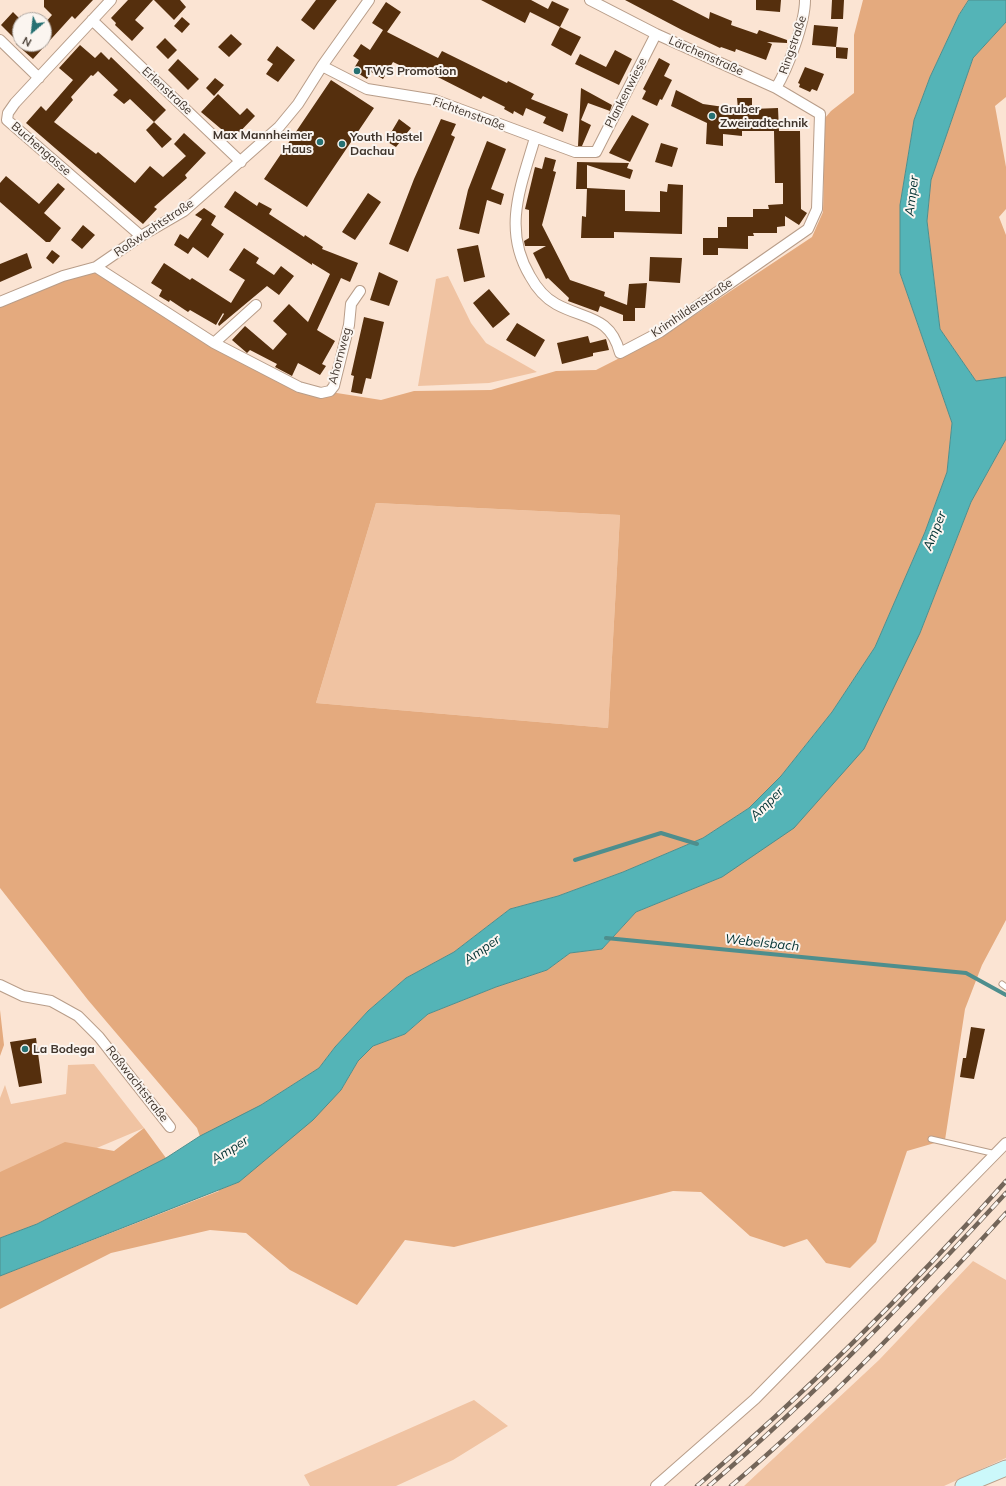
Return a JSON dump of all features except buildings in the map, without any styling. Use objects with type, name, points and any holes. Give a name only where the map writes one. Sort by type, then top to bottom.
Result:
[{"type":"main road","points":[[964,1486],[1006,1468]]},
{"type":"street","name":"Buchengasse","points":[[111,0],[15,103],[8,113],[8,120],[141,236]]},
{"type":"street","name":"Roßwachtstraße","points":[[0,302],[63,276],[96,267],[141,236],[184,211],[279,127],[298,104],[322,66],[369,0]]},
{"type":"street","name":"Lärchenstraße","points":[[590,0],[656,34],[776,88],[820,114]]},
{"type":"street","name":"Ringstraße","points":[[776,88],[784,76],[805,12],[805,0]]},
{"type":"street","name":"Erlenstraße","points":[[92,20],[241,162]]},
{"type":"street","name":"Plankenwiese","points":[[596,152],[656,34]]},
{"type":"street","points":[[0,40],[39,78]]},
{"type":"street","name":"Fichtenstraße","points":[[322,66],[367,90],[435,100],[575,152],[596,152]]},
{"type":"street","name":"Krimhildenstraße","points":[[535,138],[518,194],[516,212],[515,237],[523,265],[546,297],[557,304],[606,325],[617,342],[620,353],[660,332],[808,229],[817,209],[820,114]]},
{"type":"street","name":"Ahornweg","points":[[96,267],[214,342],[299,387],[321,393],[330,391],[334,386],[349,325],[351,304],[360,291]]},
{"type":"street","points":[[214,342],[256,305]]},
{"type":"street","name":"Roßwachtstraße","points":[[0,985],[23,996],[51,1001],[78,1016],[103,1042],[170,1126]]},
{"type":"street","points":[[656,1486],[755,1399],[1006,1144]]},
{"type":"lane","points":[[931,1139],[996,1154]]},
{"type":"shaded area","points":[[863,0],[969,0],[959,15],[930,77],[914,120],[900,205],[900,273],[952,423],[947,472],[925,532],[875,647],[832,712],[781,776],[749,808],[703,838],[623,872],[558,896],[510,909],[454,952],[406,978],[368,1011],[335,1047],[319,1068],[261,1105],[219,1190],[239,1182],[341,1090],[358,1061],[373,1046],[405,1034],[428,1014],[496,987],[547,970],[570,953],[602,949],[636,912],[722,877],[920,633],[971,502],[1006,439],[1006,920],[982,965],[965,1009],[945,1140],[907,1151],[876,1242],[850,1268],[826,1263],[807,1239],[784,1247],[750,1236],[701,1192],[673,1191],[454,1247],[405,1240],[357,1305],[290,1270],[246,1233],[210,1230],[111,1253],[0,1309],[0,1276],[219,1191],[197,1128],[88,1000],[0,888],[0,302],[96,267],[214,343],[299,387],[381,400],[414,391],[491,390],[556,371],[596,370],[663,336],[812,237],[823,212],[825,118],[831,111],[854,93],[854,35]],"holes":[[[376,503],[620,515],[608,728],[316,703]]]},
{"type":"shaded area","points":[[1006,22],[1006,97],[995,106],[1006,167],[1006,209],[999,217],[1006,235],[1006,377],[976,381],[940,329],[927,221],[931,180],[973,58]]},
{"type":"shaded area","points":[[448,276],[471,323],[486,343],[537,372],[489,383],[418,386],[436,279]]},
{"type":"shaded area","points":[[376,503],[620,515],[608,728],[316,703]]},
{"type":"shaded area","points":[[0,1010],[4,1045],[0,1056]]},
{"type":"shaded area","points":[[94,1064],[144,1128],[0,1189],[0,1098],[5,1085],[11,1104],[66,1094],[68,1065]]},
{"type":"shaded area","points":[[144,1128],[166,1158],[37,1224],[0,1238],[0,1172],[65,1142],[114,1151]]},
{"type":"shaded area","points":[[973,1261],[1006,1280],[1006,1458],[944,1486],[744,1486],[879,1360]]},
{"type":"shaded area","points":[[474,1400],[508,1426],[453,1460],[396,1486],[310,1486],[304,1475]]},
{"type":"water","name":"Amper","points":[[969,0],[1006,0],[1006,22],[973,58],[931,180],[927,221],[940,329],[976,381],[1006,377],[1006,439],[971,502],[920,633],[864,749],[794,828],[722,877],[636,912],[602,949],[570,953],[547,970],[496,987],[428,1014],[405,1034],[373,1046],[358,1061],[341,1090],[313,1120],[239,1182],[0,1276],[0,1238],[37,1224],[166,1158],[200,1136],[261,1105],[319,1068],[335,1047],[368,1011],[406,978],[454,952],[510,909],[558,896],[623,872],[703,838],[749,808],[781,776],[832,712],[875,647],[925,532],[947,472],[952,423],[900,273],[900,205],[914,120],[930,77],[959,15]]},
{"type":"waterway","points":[[575,860],[661,833],[697,844]]},
{"type":"waterway","name":"Webelsbach","points":[[606,938],[966,973],[1006,995]]},
{"type":"railway","points":[[697,1486],[778,1414],[857,1339],[933,1261],[1006,1181]]},
{"type":"railway","points":[[709,1486],[787,1416],[862,1344],[899,1307],[1006,1193]]},
{"type":"railway","points":[[731,1486],[839,1388],[907,1319],[1006,1213]]},
{"type":"place","name":"TWS Promotion","points":[[357,71]]},
{"type":"place","name":"Gruber Zweiradtechnik","points":[[712,116]]},
{"type":"place","name":"Max Mannheimer Haus","points":[[320,142]]},
{"type":"place","name":"Youth Hostel Dachau","points":[[342,144]]},
{"type":"place","name":"La Bodega","points":[[25,1049]]}]
